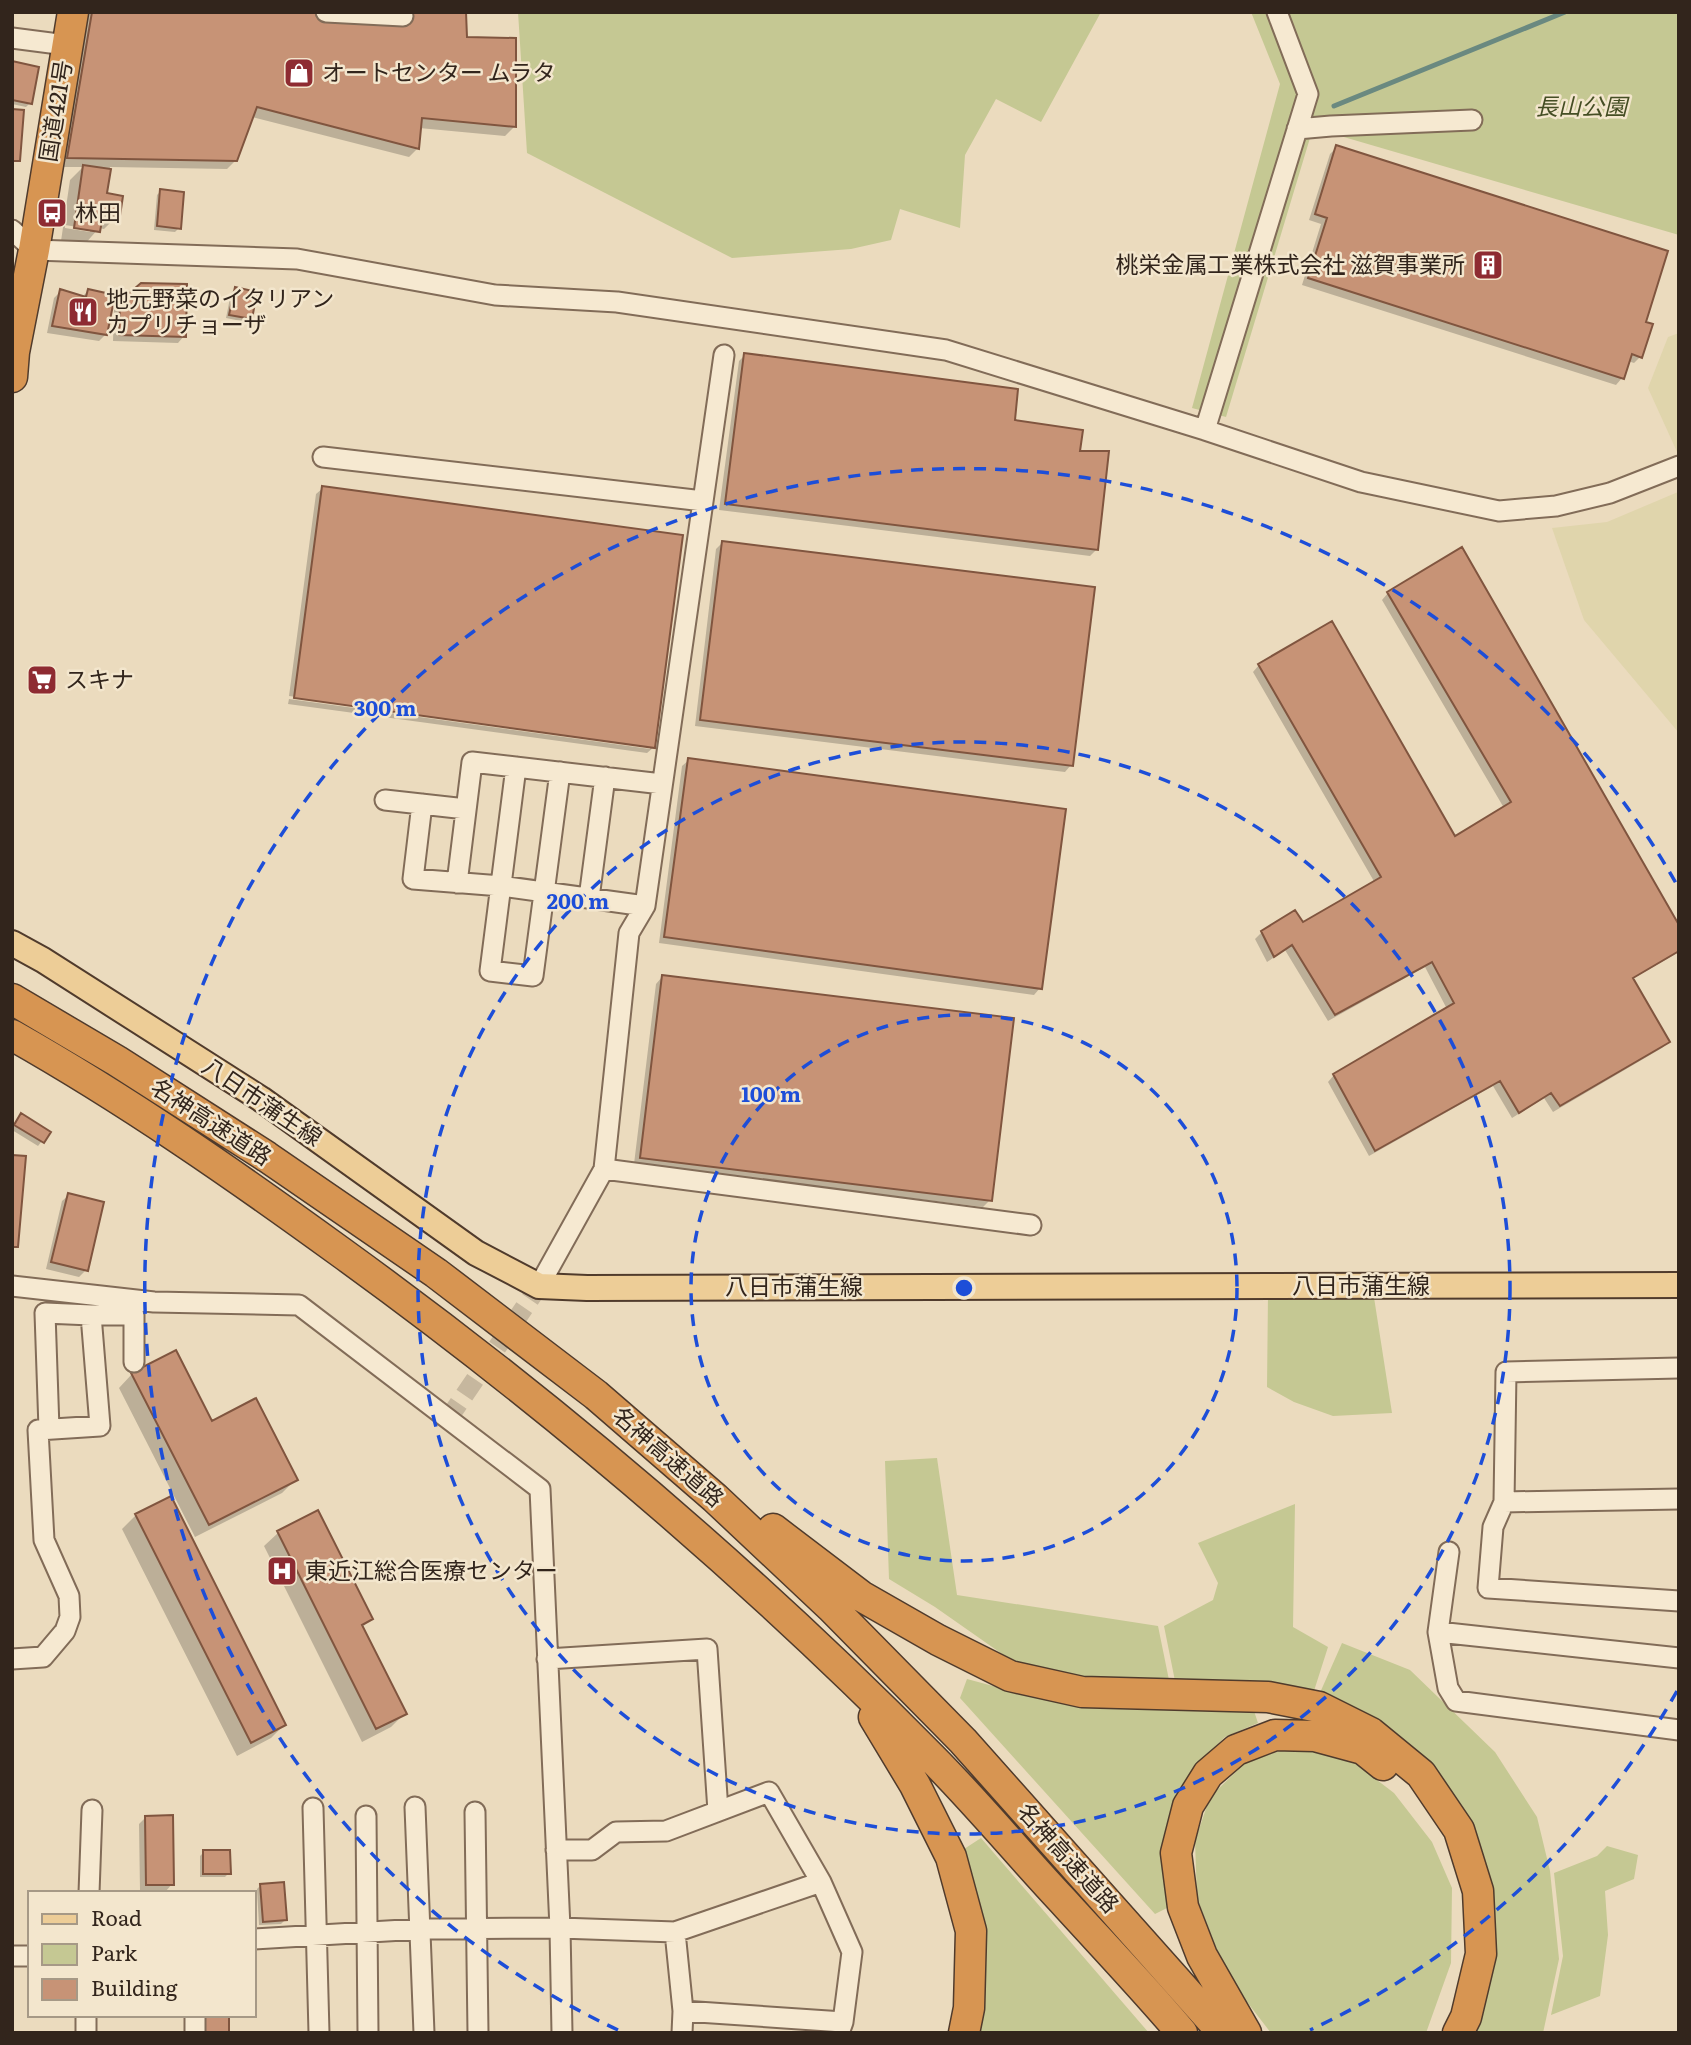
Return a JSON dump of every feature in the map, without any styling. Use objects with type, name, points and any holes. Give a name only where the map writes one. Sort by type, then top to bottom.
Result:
[{"type":"highway","name":"国道421号","points":[[13,362],[23,240],[73,12]]},
{"type":"highway","name":"名神高速道路","points":[[22,1005],[117,1061],[244,1143],[436,1273],[596,1395],[715,1498],[831,1607],[963,1741],[1223,2033]]},
{"type":"highway","name":"名神高速道路","points":[[20,1040],[100,1088],[249,1186],[411,1303],[569,1427],[680,1520],[842,1670],[933,1759],[1182,2033]]},
{"type":"highway","points":[[436,1273],[602,1387],[786,1540],[861,1596],[938,1640],[1010,1676],[1082,1692],[1269,1697],[1319,1707],[1371,1733],[1422,1774],[1459,1830],[1478,1891],[1481,1954],[1466,2017],[1458,2033]]},
{"type":"highway","points":[[842,1670],[915,1785],[951,1857],[971,1931],[970,2008],[964,2033]]},
{"type":"highway","points":[[1246,2033],[1202,1956],[1183,1907],[1176,1853],[1188,1806],[1208,1774],[1236,1751],[1275,1735],[1315,1736],[1363,1749],[1410,1788],[1445,1838],[1463,1895],[1465,1953],[1450,2013],[1441,2033]]},
{"type":"main road","name":"八日市蒲生線","points":[[12,943],[261,1099],[476,1254],[539,1286],[1679,1285]]},
{"type":"street","points":[[326,12],[403,16]]},
{"type":"street","points":[[1205,430],[1308,94],[1277,12]]},
{"type":"street","points":[[12,38],[66,45]]},
{"type":"street","points":[[1297,129],[1472,120]]},
{"type":"street","points":[[23,240],[297,259],[495,295],[617,302],[946,350],[1362,482],[1499,511],[1556,506],[1610,493],[1679,466]]},
{"type":"street","points":[[539,1286],[604,1169],[629,933],[645,905],[724,355]]},
{"type":"street","points":[[323,457],[704,500]]},
{"type":"street","points":[[457,883],[472,762],[662,784]]},
{"type":"street","points":[[516,767],[489,971],[534,976],[560,772]]},
{"type":"street","points":[[589,898],[605,778]]},
{"type":"street","points":[[385,800],[466,809]]},
{"type":"street","points":[[422,804],[413,879],[502,886],[645,905]]},
{"type":"street","points":[[604,1169],[1031,1225]]},
{"type":"street","points":[[12,1286],[153,1303],[299,1305],[540,1489],[560,1928],[562,2033],[553,2033]]},
{"type":"street","points":[[49,1429],[45,1313],[134,1315],[134,1362]]},
{"type":"street","points":[[12,1659],[43,1657],[65,1631],[70,1617],[69,1596],[44,1541],[38,1430],[100,1426],[91,1315]]},
{"type":"street","points":[[1679,1368],[1506,1372],[1504,1502],[1493,1527],[1488,1588],[1679,1601]]},
{"type":"street","points":[[1504,1502],[1679,1499]]},
{"type":"street","points":[[1449,1552],[1438,1632],[1448,1688],[1456,1701],[1679,1730]]},
{"type":"street","points":[[1438,1632],[1679,1658]]},
{"type":"street","points":[[547,1658],[707,1649],[718,1811]]},
{"type":"street","points":[[556,1850],[592,1850],[616,1832],[666,1831],[769,1792],[821,1882],[852,1952],[841,2027],[683,2011]]},
{"type":"street","points":[[415,1807],[424,2033]]},
{"type":"street","points":[[313,1808],[319,2033]]},
{"type":"street","points":[[89,1891],[92,1810]]},
{"type":"street","points":[[475,1812],[478,2033]]},
{"type":"street","points":[[366,1816],[368,2033]]},
{"type":"street","points":[[256,1939],[476,1928],[675,1932],[821,1882]]},
{"type":"street","points":[[675,1932],[683,2011],[682,2033]]},
{"type":"shaded area","points":[[1679,333],[1678,454],[1648,388],[1668,337]]},
{"type":"shaded area","points":[[1678,492],[1679,733],[1584,620],[1552,528],[1607,522]]},
{"type":"green space","points":[[518,12],[1101,12],[1041,122],[996,99],[965,155],[960,228],[900,209],[891,240],[851,249],[732,258],[527,153]]},
{"type":"green space","name":"長山公園","points":[[1251,12],[1679,12],[1679,235],[1313,128],[1226,417],[1192,408],[1280,84]]},
{"type":"green space","points":[[1373,1291],[1392,1413],[1333,1416],[1294,1402],[1267,1387],[1268,1294]]},
{"type":"green space","points":[[937,1458],[957,1595],[1158,1626],[1169,1680],[1080,1677],[1015,1663],[935,1607],[889,1579],[885,1461]]},
{"type":"green space","points":[[1295,1504],[1293,1627],[1328,1647],[1313,1694],[1175,1681],[1164,1626],[1213,1600],[1218,1583],[1198,1543]]},
{"type":"green space","points":[[1342,1643],[1410,1670],[1495,1752],[1537,1817],[1550,1871],[1559,1959],[1543,2033],[1466,2033],[1474,1841],[1440,1774],[1393,1732],[1319,1695]]},
{"type":"green space","points":[[967,1679],[1041,1699],[1120,1706],[1253,1708],[1258,1723],[1225,1737],[1196,1765],[1169,1907],[1155,1914],[960,1698]]},
{"type":"green space","points":[[1288,1749],[1343,1754],[1394,1793],[1432,1842],[1452,1888],[1451,1963],[1426,2033],[1271,2033],[1227,1976],[1197,1898],[1195,1841],[1210,1797],[1248,1760]]},
{"type":"green space","points":[[981,1838],[1149,2033],[979,2033],[985,1999],[982,1923],[961,1851]]},
{"type":"green space","points":[[1607,1846],[1638,1855],[1634,1879],[1605,1891],[1608,1935],[1600,1996],[1551,2015],[1563,1956],[1554,1873],[1597,1856]]},
{"type":"building","name":"オートセンター ムラタ","points":[[92,12],[466,12],[467,37],[516,38],[516,127],[422,118],[419,149],[257,107],[237,161],[67,158]]},
{"type":"building","points":[[12,61],[39,67],[32,104],[12,100]]},
{"type":"building","points":[[12,109],[24,110],[20,161],[12,161]]},
{"type":"building","name":"桃栄金属工業株式会社 滋賀事業所","points":[[1336,145],[1668,251],[1646,322],[1653,324],[1642,358],[1632,354],[1624,379],[1308,278],[1327,218],[1315,214]]},
{"type":"building","points":[[83,165],[111,169],[107,193],[123,196],[120,216],[103,214],[100,232],[74,228]]},
{"type":"building","points":[[160,189],[184,192],[181,229],[157,226]]},
{"type":"building","points":[[141,283],[187,284],[186,337],[119,335],[120,301]]},
{"type":"building","points":[[235,287],[257,292],[252,319],[229,315]]},
{"type":"building","name":"地元野菜のイタリアン カプリチョーザ","points":[[60,289],[86,297],[88,289],[115,295],[107,335],[52,326]]},
{"type":"building","points":[[744,353],[1018,389],[1015,420],[1083,430],[1080,451],[1109,451],[1098,550],[725,504]]},
{"type":"building","points":[[322,486],[683,535],[655,748],[294,698]]},
{"type":"building","points":[[722,541],[1095,587],[1073,766],[700,720]]},
{"type":"building","points":[[1462,547],[1679,925],[1679,951],[1633,978],[1670,1042],[1560,1106],[1551,1093],[1519,1113],[1500,1081],[1375,1151],[1333,1074],[1454,1003],[1432,962],[1335,1015],[1292,945],[1274,957],[1261,931],[1295,910],[1303,922],[1381,877],[1258,664],[1332,621],[1455,836],[1511,802],[1387,592]]},
{"type":"building","points":[[688,758],[1066,809],[1042,989],[664,937]]},
{"type":"building","points":[[662,975],[1014,1018],[992,1201],[640,1158]]},
{"type":"building","points":[[21,1113],[51,1132],[44,1143],[14,1125]]},
{"type":"building","points":[[12,1155],[26,1156],[18,1247],[12,1247]]},
{"type":"building","points":[[68,1193],[104,1202],[88,1271],[51,1262]]},
{"type":"building","points":[[176,1350],[212,1421],[256,1398],[298,1480],[209,1525],[131,1373]]},
{"type":"building","points":[[171,1496],[286,1725],[251,1743],[135,1514]]},
{"type":"building","points":[[318,1510],[373,1619],[362,1625],[407,1714],[376,1729],[277,1531]]},
{"type":"building","points":[[173,1815],[174,1885],[146,1885],[145,1816]]},
{"type":"building","points":[[203,1850],[230,1850],[231,1874],[203,1874]]},
{"type":"building","points":[[284,1882],[287,1920],[263,1922],[260,1884]]},
{"type":"building","points":[[205,2017],[229,2017],[229,2033],[205,2033]]},
{"type":"waterway","points":[[1334,106],[1565,12]]},
{"type":"tunnel","points":[[448,1419],[539,1286]]},
{"type":"place","name":"オートセンター ムラタ","points":[[299,73]]},
{"type":"place","name":"林田","points":[[52,213]]},
{"type":"place","name":"桃栄金属工業株式会社 滋賀事業所","points":[[1488,265]]},
{"type":"place","name":"地元野菜のイタリアン カプリチョーザ","points":[[83,312]]},
{"type":"place","name":"スキナ","points":[[42,680]]},
{"type":"place","name":"東近江総合医療センター","points":[[282,1571]]}]
